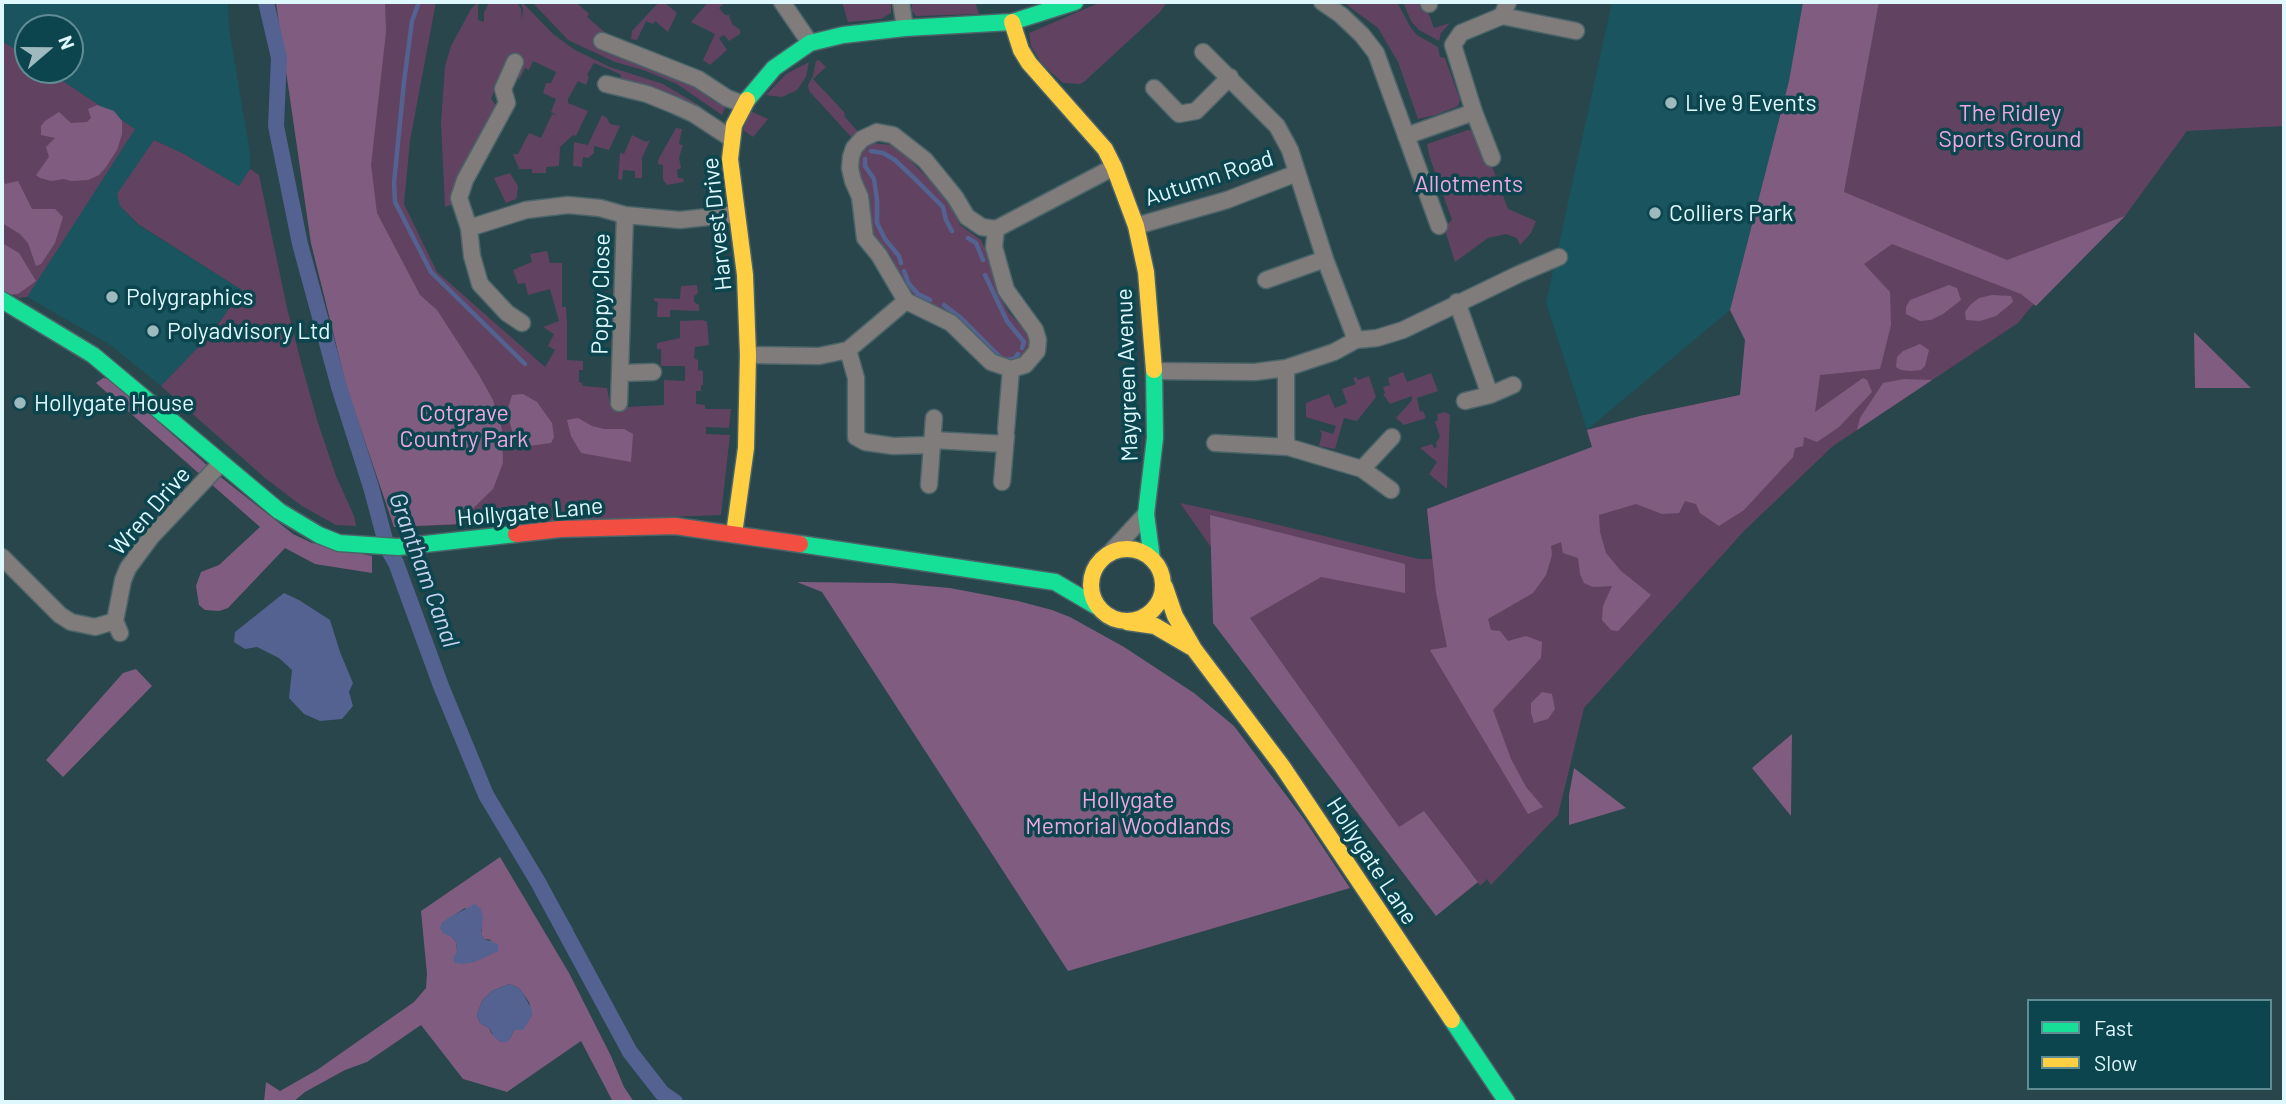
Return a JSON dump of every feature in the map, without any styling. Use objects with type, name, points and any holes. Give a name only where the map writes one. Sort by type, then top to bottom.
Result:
[{"type":"street","points":[[782,2],[810,43]]},
{"type":"street","points":[[901,2],[905,28]]},
{"type":"street","name":"Harvest Drive","points":[[734,534],[746,448],[748,355],[745,275],[730,159],[734,125],[743,104],[774,68],[810,43],[843,35],[905,28],[1012,23],[1075,2]]},
{"type":"street","points":[[1322,2],[1355,28],[1376,53],[1439,226]]},
{"type":"street","points":[[1492,159],[1453,45],[1461,33],[1496,20],[1505,9],[1576,31]]},
{"type":"street","name":"Maygreen Avenue","points":[[1012,23],[1021,50],[1050,88],[1105,149],[1136,226],[1150,304],[1154,371],[1155,438],[1146,514],[1152,559]]},
{"type":"street","points":[[602,41],[698,79],[726,98],[743,104]]},
{"type":"street","points":[[1203,52],[1277,126],[1290,150],[1325,259],[1356,340]]},
{"type":"street","points":[[515,62],[503,89],[507,103],[461,189],[460,205],[469,228],[472,256],[480,284],[507,313],[522,323]]},
{"type":"street","points":[[1154,88],[1179,114],[1196,111],[1230,77]]},
{"type":"street","points":[[606,84],[647,94],[674,105],[694,114],[732,139]]},
{"type":"street","points":[[1406,136],[1474,112]]},
{"type":"street","points":[[996,229],[994,247],[1006,290],[1035,330],[1038,340],[1037,351],[1025,365],[1011,369],[991,362],[951,323],[906,301],[879,255],[865,238],[860,197],[850,167],[854,148],[862,139],[877,132],[893,135],[938,174],[967,217],[982,227],[996,229],[1114,167]]},
{"type":"street","name":"Autumn Road","points":[[1136,226],[1227,200],[1297,173]]},
{"type":"street","points":[[469,228],[526,210],[568,205],[600,208],[625,215],[680,220],[736,214]]},
{"type":"street","name":"Poppy Close","points":[[619,403],[625,215]]},
{"type":"street","points":[[1154,371],[1255,372],[1286,368],[1335,352],[1356,340],[1377,338],[1403,330],[1457,302],[1559,257]]},
{"type":"street","points":[[1266,280],[1325,259]]},
{"type":"street","name":"Hollygate Lane","points":[[2,300],[93,355],[260,497],[300,525],[339,542],[398,547],[560,529],[675,526],[1055,582],[1096,606]]},
{"type":"street","points":[[748,355],[819,356],[848,350],[906,301]]},
{"type":"street","points":[[1457,302],[1490,395]]},
{"type":"street","points":[[848,350],[856,378],[856,437],[865,442],[893,446],[1006,437]]},
{"type":"street","points":[[1286,368],[1288,447]]},
{"type":"street","points":[[1002,482],[1011,369]]},
{"type":"street","name":"Poppy Close","points":[[622,373],[653,372]]},
{"type":"street","points":[[1465,401],[1490,395],[1513,385]]},
{"type":"street","points":[[929,485],[934,418]]},
{"type":"street","points":[[1362,469],[1392,437]]},
{"type":"street","points":[[1215,443],[1288,447],[1362,469],[1391,490]]},
{"type":"street","name":"Wren Drive","points":[[2,557],[60,615],[71,622],[95,627],[117,627],[123,580],[128,568],[151,537],[221,463]]},
{"type":"street","points":[[1105,559],[1118,550],[1130,548],[1143,552],[1152,559],[1161,571],[1165,587],[1158,604],[1150,613],[1135,621],[1108,618],[1096,606],[1091,585],[1095,571],[1105,559],[1146,514]]},
{"type":"street","name":"Hollygate Lane","points":[[1055,582],[1070,578],[1105,559]]},
{"type":"street","name":"Hollygate Lane","points":[[1165,587],[1175,616],[1194,649],[1282,766],[1507,1102]]},
{"type":"street","name":"Hollygate Lane","points":[[1127,621],[1155,626],[1194,649]]},
{"type":"shaded area","points":[[2,2],[228,2],[229,28],[250,153],[250,169],[239,186],[154,140],[120,206],[137,224],[242,290],[212,333],[161,386],[109,344],[27,297],[67,227],[135,129],[67,84],[84,84],[84,14],[14,14],[14,49],[2,41]]},
{"type":"shaded area","name":"Colliers Park","points":[[1612,2],[1803,2],[1789,81],[1730,310],[1587,430],[1546,303]]},
{"type":"shaded area","points":[[284,593],[330,620],[353,683],[349,692],[353,706],[342,719],[320,721],[304,714],[289,698],[292,670],[279,658],[257,647],[245,649],[234,642],[235,632]]},
{"type":"shaded area","points":[[542,878],[573,929],[562,935],[533,883]]},
{"type":"shaded area","points":[[475,904],[481,909],[483,917],[481,934],[484,939],[498,944],[498,951],[475,962],[455,963],[453,958],[457,951],[456,942],[440,928],[448,918]]},
{"type":"shaded area","points":[[509,984],[519,988],[532,1010],[532,1015],[523,1030],[514,1030],[507,1042],[501,1042],[489,1028],[480,1023],[477,1015],[482,1001],[492,991]]},
{"type":"green space","name":"Cotgrave Country Park","points":[[276,2],[436,2],[410,141],[404,204],[437,272],[545,367],[555,350],[548,346],[554,334],[543,327],[559,321],[550,289],[528,295],[525,283],[518,284],[513,270],[532,262],[530,254],[547,251],[550,263],[562,263],[562,307],[566,307],[567,360],[583,361],[583,370],[579,370],[579,382],[583,386],[607,388],[610,404],[628,407],[664,405],[664,380],[685,381],[685,366],[661,366],[661,349],[657,349],[657,343],[680,338],[680,321],[707,322],[709,345],[695,347],[694,358],[698,360],[698,370],[703,371],[703,385],[701,391],[696,391],[696,404],[705,405],[705,409],[731,409],[729,428],[706,427],[706,434],[730,435],[721,515],[394,527],[347,388],[311,243]]},
{"type":"green space","points":[[276,2],[385,2],[386,32],[371,165],[377,213],[420,295],[437,310],[479,375],[493,400],[502,430],[503,463],[493,489],[457,524],[394,527],[347,388],[311,243]]},
{"type":"green space","points":[[478,2],[478,20],[484,22],[484,13],[489,2],[517,2],[522,20],[522,2],[553,34],[575,50],[610,67],[663,84],[710,114],[705,111],[702,114],[622,81],[620,74],[594,63],[587,75],[589,77],[586,85],[578,81],[568,99],[568,103],[588,111],[576,136],[573,135],[560,147],[559,166],[546,167],[546,173],[532,173],[532,169],[519,169],[513,154],[518,154],[529,133],[541,138],[552,114],[558,116],[551,112],[556,99],[543,93],[546,83],[551,83],[556,72],[533,61],[529,70],[525,68],[519,80],[516,72],[519,64],[508,58],[491,99],[497,106],[457,178],[459,180],[453,204],[445,207],[441,123],[445,66],[451,46],[471,9]]},
{"type":"green space","points":[[532,2],[576,2],[589,14],[587,17],[608,35],[610,51],[614,55],[634,60],[666,76],[683,80],[710,95],[709,98],[716,102],[719,98],[727,102],[722,115],[677,84],[615,62],[568,40]]},
{"type":"green space","points":[[659,2],[664,2],[677,13],[668,32],[655,21],[653,24],[646,21],[637,40],[631,39],[632,31]]},
{"type":"green space","points":[[708,2],[726,2],[719,8],[725,15],[729,15],[732,24],[740,30],[740,34],[729,41],[724,35],[719,38],[727,50],[710,65],[703,60],[715,34],[691,22]]},
{"type":"green space","points":[[842,2],[891,2],[891,13],[881,19],[848,22]]},
{"type":"green space","points":[[912,2],[975,2],[979,14],[916,16],[912,11]]},
{"type":"green space","points":[[1101,2],[1167,2],[1160,12],[1085,81],[1080,84],[1063,83],[1042,64],[1031,46],[1029,33]]},
{"type":"green space","name":"Allotments","points":[[1343,2],[1397,2],[1417,35],[1438,47],[1440,57],[1445,58],[1460,100],[1458,106],[1418,119],[1398,62],[1378,28]]},
{"type":"green space","points":[[1403,2],[1420,2],[1422,10],[1427,9],[1434,28],[1450,23],[1441,33],[1439,41],[1419,30],[1411,21]]},
{"type":"green space","points":[[1803,2],[1879,2],[1844,192],[2007,260],[2125,216],[2036,306],[2021,294],[1892,244],[1864,264],[1890,292],[1891,325],[1880,369],[1820,375],[1815,412],[1863,378],[1867,380],[1872,392],[1839,427],[1817,442],[1804,437],[1803,446],[1795,448],[1793,457],[1744,510],[1719,526],[1700,513],[1696,504],[1685,501],[1679,513],[1662,514],[1636,504],[1599,515],[1606,553],[1621,571],[1651,595],[1618,631],[1611,630],[1602,620],[1603,606],[1612,586],[1593,587],[1584,583],[1578,558],[1563,553],[1561,542],[1551,546],[1552,555],[1546,575],[1533,593],[1488,619],[1491,630],[1500,631],[1508,641],[1526,636],[1542,642],[1541,658],[1493,710],[1511,759],[1526,787],[1543,807],[1528,814],[1430,650],[1447,647],[1436,592],[1427,509],[1592,447],[1587,430],[1740,395],[1745,340],[1730,310],[1789,81]]},
{"type":"green space","name":"The Ridley Sports Ground","points":[[1879,2],[2284,2],[2284,126],[2187,131],[2125,216],[2031,307],[2018,323],[1833,446],[1744,531],[1584,708],[1558,815],[1491,885],[1487,879],[1480,886],[1472,873],[1399,828],[1250,618],[1257,613],[1180,503],[1419,559],[1432,559],[1427,509],[1592,447],[1587,430],[1740,395],[1797,163],[1844,191]]},
{"type":"green space","points":[[2,41],[14,49],[14,84],[67,84],[135,129],[27,297],[19,298],[2,287]]},
{"type":"green space","points":[[819,60],[826,67],[813,79],[844,112],[845,117],[860,134],[855,141],[809,91],[808,85],[816,61]]},
{"type":"green space","points":[[809,62],[806,77],[797,90],[782,97],[766,95],[786,74]]},
{"type":"green space","points":[[97,105],[114,111],[122,121],[122,134],[117,150],[106,167],[99,175],[88,180],[51,181],[36,175],[49,157],[46,147],[55,138],[41,135],[41,126],[45,121],[59,112],[71,123],[87,122],[91,118],[88,109]]},
{"type":"green space","points":[[750,111],[768,119],[753,137],[743,130]]},
{"type":"green space","points":[[602,115],[610,124],[620,126],[609,150],[594,146],[594,153],[588,158],[583,157],[582,167],[573,166],[574,142],[588,145]]},
{"type":"green space","points":[[676,128],[682,129],[679,144],[683,145],[679,158],[681,168],[677,170],[678,178],[683,178],[684,182],[667,185],[663,180],[663,165],[658,164],[658,160]]},
{"type":"green space","name":"Allotments","points":[[1468,130],[1479,132],[1508,209],[1536,221],[1531,233],[1520,245],[1517,238],[1506,234],[1488,238],[1455,262],[1444,227],[1452,220],[1427,144]]},
{"type":"green space","points":[[632,135],[646,142],[650,140],[642,158],[642,178],[635,178],[635,171],[623,170],[622,180],[618,179],[620,153],[624,154]]},
{"type":"green space","points":[[154,140],[239,186],[250,169],[259,175],[302,366],[318,423],[356,526],[336,525],[302,506],[265,478],[161,386],[212,333],[242,290],[138,224],[120,206],[117,194]]},
{"type":"green space","points":[[873,143],[891,145],[906,156],[950,201],[960,225],[981,240],[989,257],[999,294],[1009,313],[1025,330],[1029,339],[1028,353],[1024,358],[1012,364],[993,356],[963,322],[915,296],[906,287],[890,254],[879,245],[870,230],[870,198],[857,164],[862,149]]},
{"type":"green space","points":[[510,173],[518,186],[517,196],[506,203],[494,178]]},
{"type":"green space","points":[[2,174],[5,184],[18,181],[32,209],[55,209],[63,217],[55,243],[41,264],[36,266],[28,243],[20,234],[2,223]]},
{"type":"green space","points":[[2,243],[19,253],[36,281],[18,294],[7,295],[2,291]]},
{"type":"green space","points":[[697,285],[698,293],[694,296],[694,302],[699,305],[699,311],[670,310],[670,317],[657,317],[658,302],[654,301],[654,298],[680,299],[681,286]]},
{"type":"green space","points":[[1949,285],[1957,288],[1961,300],[1943,314],[1931,320],[1920,321],[1906,314],[1910,300]]},
{"type":"green space","points":[[1992,295],[2011,296],[2013,302],[1996,316],[1980,321],[1966,320],[1965,312],[1970,305],[1979,298]]},
{"type":"green space","points":[[2194,332],[2251,388],[2195,388]]},
{"type":"green space","points":[[1920,344],[1929,350],[1925,366],[1921,370],[1901,370],[1896,367],[1897,357],[1903,351]]},
{"type":"green space","points":[[1403,372],[1407,382],[1431,373],[1438,391],[1417,398],[1420,412],[1423,411],[1426,418],[1404,425],[1396,418],[1412,400],[1412,396],[1390,404],[1383,394],[1383,387],[1390,385],[1388,378]]},
{"type":"green space","points":[[1369,376],[1376,397],[1357,421],[1344,418],[1335,449],[1319,446],[1322,434],[1320,430],[1333,434],[1336,426],[1306,417],[1306,403],[1329,394],[1335,408],[1347,403],[1342,389],[1356,384],[1353,378],[1358,380]]},
{"type":"green space","points":[[103,378],[110,379],[218,475],[293,534],[312,543],[372,556],[372,573],[315,564],[285,548],[228,608],[219,611],[205,610],[199,605],[196,586],[201,572],[219,565],[260,527],[96,383]]},
{"type":"green space","points":[[1904,379],[1932,380],[1857,430],[1860,418],[1883,383]]},
{"type":"green space","points":[[523,394],[537,402],[552,423],[554,437],[551,443],[529,446],[514,438],[507,412],[512,395]]},
{"type":"green space","points":[[1445,412],[1450,415],[1447,489],[1429,474],[1437,462],[1420,448],[1432,444],[1434,448],[1437,447],[1436,443],[1440,437],[1435,422],[1438,420],[1437,414]]},
{"type":"green space","points":[[578,418],[592,426],[624,429],[633,434],[631,462],[581,453],[571,436],[567,420]]},
{"type":"green space","points":[[1210,515],[1405,564],[1405,593],[1321,577],[1250,618],[1399,827],[1424,811],[1478,882],[1436,916],[1213,623]]},
{"type":"green space","name":"Hollygate Memorial Woodlands","points":[[797,582],[892,583],[950,588],[1018,601],[1070,617],[1124,647],[1194,693],[1234,726],[1304,819],[1350,888],[1068,971],[822,592]]},
{"type":"green space","points":[[136,669],[152,686],[63,777],[46,760],[123,673]]},
{"type":"green space","points":[[1542,692],[1552,694],[1555,709],[1548,719],[1534,723],[1531,703]]},
{"type":"green space","points":[[1792,734],[1791,816],[1752,768]]},
{"type":"green space","points":[[1574,768],[1626,808],[1569,825],[1569,795]]},
{"type":"green space","points":[[500,857],[569,973],[624,1087],[634,1102],[613,1102],[581,1041],[507,1092],[463,1079],[421,1025],[367,1062],[345,1070],[305,1092],[293,1102],[264,1102],[266,1082],[280,1091],[317,1070],[414,1002],[426,988],[421,911]],"holes":[[[465,908],[482,929],[484,939],[492,940],[457,951],[456,942],[442,923]],[[509,984],[519,988],[529,1002],[532,1015],[523,1029],[514,1030],[510,1039],[501,1042],[489,1028],[480,1023],[477,1015],[482,1001],[492,991]]]},
{"type":"waterway","name":"Grantham Canal","points":[[266,2],[279,58],[276,126],[300,244],[387,547],[396,563],[441,686],[486,795],[538,882],[630,1052],[662,1093],[675,1102]]},
{"type":"waterway","points":[[419,2],[412,21],[404,82],[394,183],[395,202],[431,272],[525,364]]},
{"type":"waterway","points":[[871,151],[883,153],[895,160],[916,180],[943,207],[952,231]]},
{"type":"waterway","points":[[865,159],[865,166],[874,179],[877,223],[901,263]]},
{"type":"waterway","points":[[968,238],[976,243],[983,260]]},
{"type":"waterway","points":[[904,271],[909,284],[918,294],[930,300]]},
{"type":"waterway","points":[[985,275],[1007,321],[1024,342],[1022,348]]},
{"type":"waterway","points":[[944,305],[1003,360],[1014,359],[1018,354]]},
{"type":"traffic: fast","points":[[747,100],[774,68],[810,43],[843,35],[905,28],[1012,22],[1075,2]]},
{"type":"traffic: fast","points":[[2,300],[93,355],[279,511],[319,535],[339,543],[398,547],[516,534]]},
{"type":"traffic: fast","points":[[1152,559],[1146,514],[1155,438],[1154,370]]},
{"type":"traffic: fast","points":[[800,544],[1055,582],[1096,606]]},
{"type":"traffic: fast","points":[[1452,1020],[1507,1102]]},
{"type":"traffic: slow","points":[[1012,22],[1021,50],[1029,63],[1105,149],[1114,167],[1136,226],[1146,272],[1154,370]]},
{"type":"traffic: slow","points":[[734,534],[746,448],[748,355],[745,275],[730,159],[734,125],[747,100]]},
{"type":"traffic: slow","points":[[1134,549],[1153,559],[1161,571],[1163,585],[1161,599],[1153,611],[1141,619],[1120,621],[1101,611],[1093,599],[1091,578],[1101,559],[1113,551],[1134,549]]},
{"type":"traffic: slow","points":[[1165,587],[1175,616],[1194,649],[1282,766],[1452,1020]]},
{"type":"traffic: slow","points":[[1127,622],[1155,626],[1191,647]]},
{"type":"traffic: jam","points":[[516,534],[560,529],[675,526],[800,544]]},
{"type":"place","name":"Live 9 Events","points":[[1671,103]]},
{"type":"place","name":"Colliers Park","points":[[1655,213]]},
{"type":"place","name":"Polygraphics","points":[[112,297]]},
{"type":"place","name":"Polyadvisory Ltd","points":[[153,331]]},
{"type":"place","name":"Hollygate House","points":[[20,403]]}]
